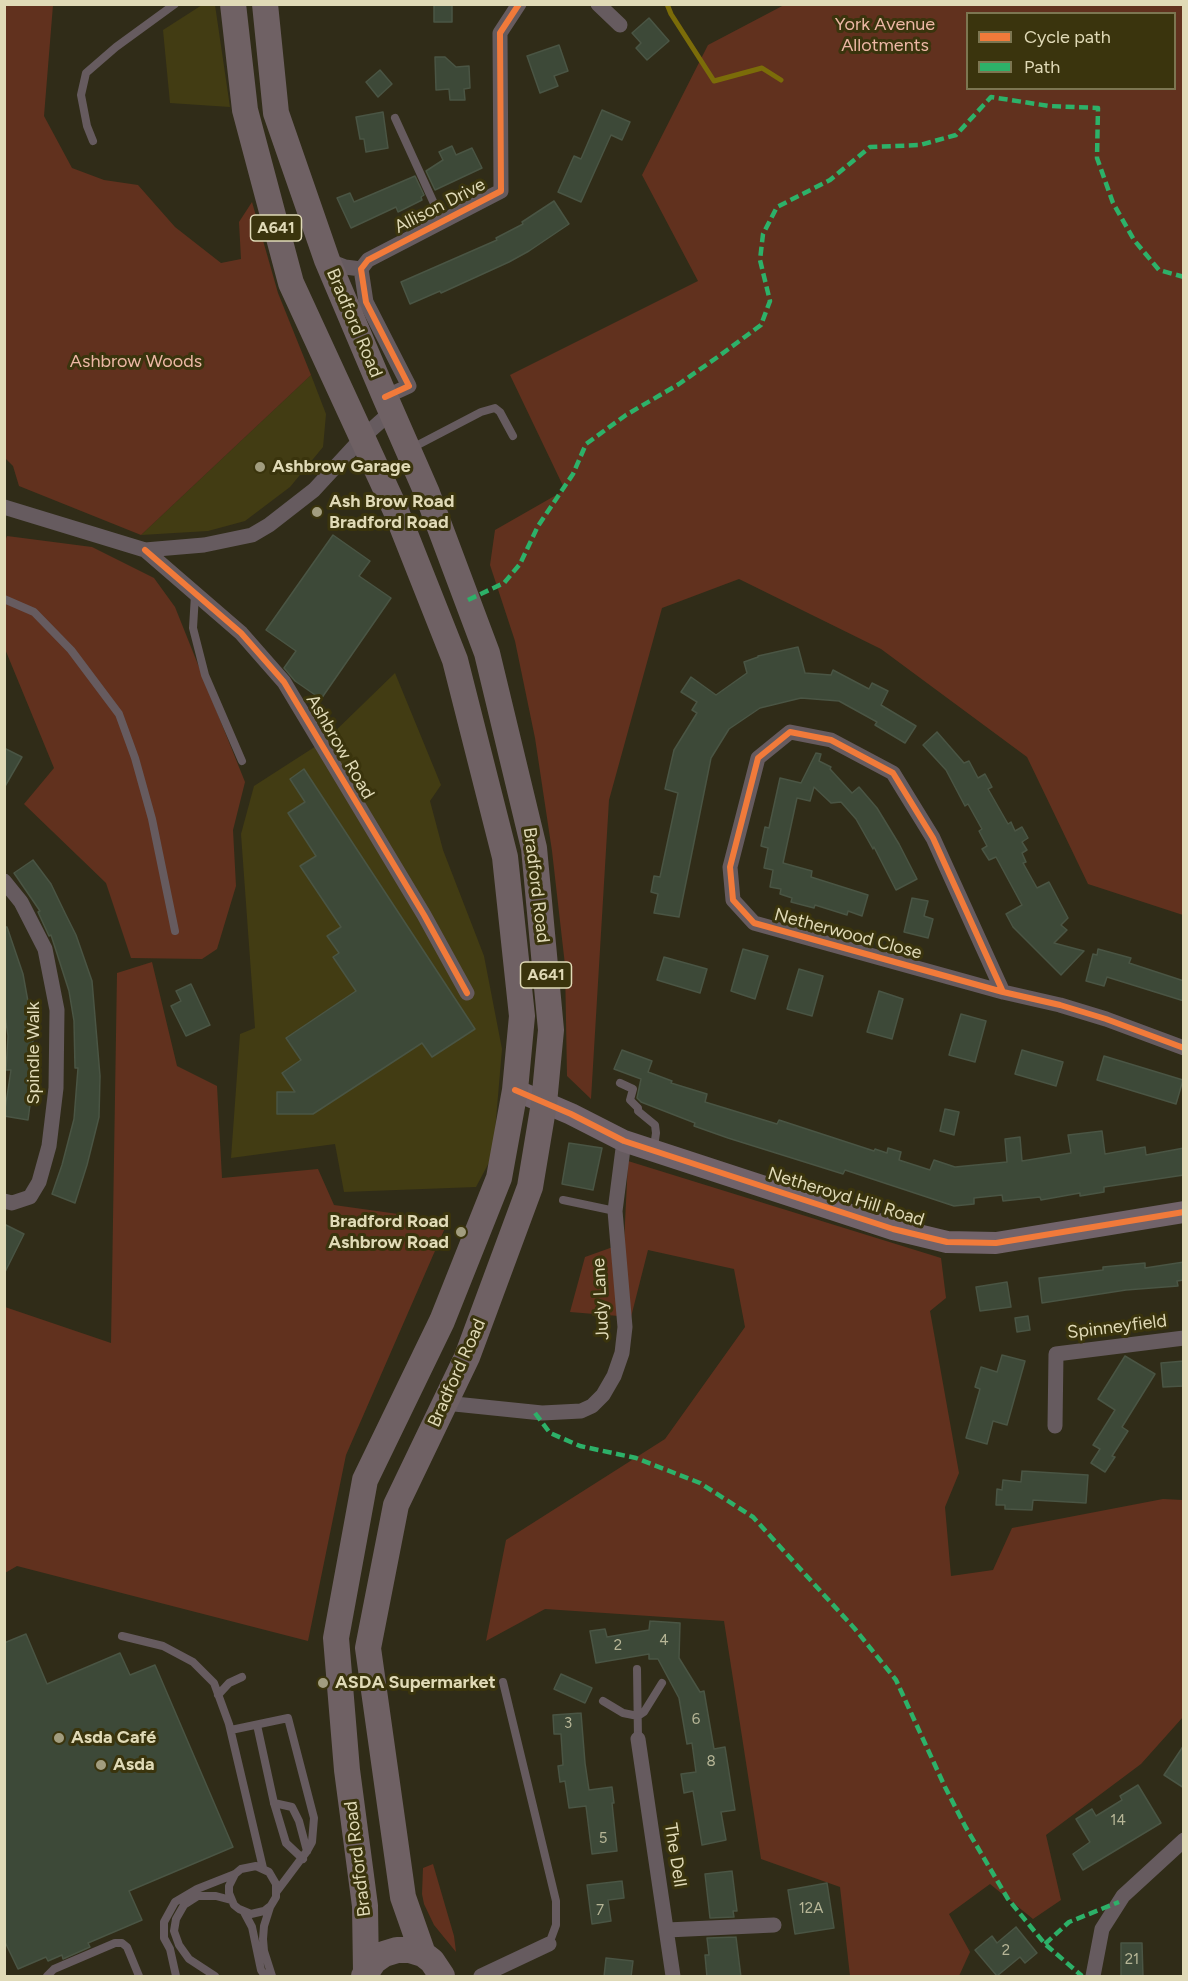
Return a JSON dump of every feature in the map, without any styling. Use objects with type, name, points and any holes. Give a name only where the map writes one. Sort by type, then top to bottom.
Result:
[{"type":"main road","name":"A641","points":[[233,4],[245,110],[291,283],[362,438]]},
{"type":"main road","name":"Bradford Road","points":[[265,4],[276,113],[327,260],[427,493],[488,653],[534,848],[551,1030],[544,1103],[530,1187],[467,1357],[396,1505],[368,1648],[402,1897],[423,1954]]},
{"type":"main road","name":"Bradford Road","points":[[362,438],[396,511],[455,660],[505,857],[522,1016],[515,1090],[500,1178],[442,1321],[365,1480],[336,1638],[347,1770],[365,1906],[365,1974]]},
{"type":"main road","points":[[500,1178],[530,1187]]},
{"type":"main road","name":"Bradford Road","points":[[365,1974],[379,1958],[397,1950],[410,1950],[423,1954],[432,1961],[442,1977]]},
{"type":"street","name":"Allison Drive","points":[[361,269],[368,260],[501,191],[500,33],[519,4]]},
{"type":"street","points":[[598,4],[620,25]]},
{"type":"street","points":[[327,260],[345,267],[361,269],[366,302],[409,386],[388,404]]},
{"type":"street","name":"Ashbrow Road","points":[[4,507],[145,550],[204,545],[252,535],[269,525],[314,490],[362,438],[388,404]]},
{"type":"street","name":"Ashbrow Road","points":[[145,550],[241,633],[284,682],[424,915],[467,993]]},
{"type":"street","name":"Netherwood Close","points":[[1003,992],[933,838],[893,773],[831,740],[790,732],[758,758],[730,867],[733,900],[754,923],[1003,992],[1060,1005],[1106,1019],[1184,1048]]},
{"type":"street","name":"Spindle Walk","points":[[4,881],[21,902],[45,949],[57,1010],[56,1088],[49,1146],[39,1182],[30,1197],[12,1203],[4,1201]]},
{"type":"street","name":"Netheroyd Hill Road","points":[[515,1090],[571,1114],[624,1141],[653,1152],[893,1229],[947,1242],[996,1243],[1184,1212]]},
{"type":"street","name":"Judy Lane","points":[[445,1403],[542,1413],[581,1411],[592,1406],[603,1395],[614,1376],[622,1353],[625,1327],[615,1211],[624,1141]]},
{"type":"street","name":"Spinneyfield","points":[[1055,1426],[1056,1354],[1184,1338]]},
{"type":"street","name":"The Dell","points":[[638,1739],[673,1977]]},
{"type":"street","points":[[1093,1977],[1102,1929],[1123,1896],[1184,1840]]},
{"type":"street","points":[[666,1930],[774,1925]]},
{"type":"street","points":[[481,1977],[549,1944]]},
{"type":"lane","points":[[93,141],[87,126],[81,95],[86,73],[175,4]]},
{"type":"lane","points":[[395,118],[442,220]]},
{"type":"lane","points":[[408,450],[481,412],[495,408],[500,412],[513,436]]},
{"type":"lane","points":[[195,593],[193,628],[205,675],[242,762]]},
{"type":"lane","points":[[4,599],[34,612],[71,650],[119,714],[135,758],[152,819],[174,931]]},
{"type":"lane","points":[[620,1083],[633,1089],[630,1100],[638,1111],[655,1125],[653,1152]]},
{"type":"lane","points":[[563,1200],[615,1211]]},
{"type":"lane","points":[[122,1636],[163,1646],[193,1662],[213,1683],[231,1731],[263,1868],[273,1878],[277,1891]]},
{"type":"lane","points":[[638,1669],[638,1739]]},
{"type":"lane","points":[[218,1695],[229,1683],[242,1677]]},
{"type":"lane","points":[[503,1682],[556,1900],[556,1925],[549,1944]]},
{"type":"lane","points":[[603,1701],[623,1713],[638,1716],[644,1712],[662,1683]]},
{"type":"lane","points":[[231,1731],[288,1718],[314,1818],[312,1842],[305,1855],[277,1891],[264,1926],[264,1951],[272,1977]]},
{"type":"lane","points":[[257,1725],[274,1803],[286,1843],[305,1855]]},
{"type":"lane","points":[[274,1803],[292,1807],[299,1821],[305,1855]]},
{"type":"lane","points":[[176,1977],[170,1949],[164,1938],[164,1922],[175,1902],[197,1889],[235,1874],[248,1866],[263,1868]]},
{"type":"lane","points":[[235,1874],[229,1886],[231,1900],[239,1910],[258,1913],[270,1907]]},
{"type":"lane","points":[[215,1977],[189,1959],[179,1945],[174,1931],[176,1919],[184,1905],[198,1896],[216,1896],[231,1900]]},
{"type":"lane","points":[[244,1912],[252,1927],[261,1970],[265,1977]]},
{"type":"lane","points":[[47,1977],[54,1969],[115,1943],[122,1943],[128,1947],[139,1977]]},
{"type":"shaded area","points":[[202,5],[215,5],[230,107],[170,103],[163,30]]},
{"type":"shaded area","name":"Ashbrow Garage","points":[[311,375],[326,414],[323,447],[290,487],[245,521],[208,531],[141,535]]},
{"type":"shaded area","points":[[395,673],[441,785],[430,801],[443,850],[484,956],[502,1049],[493,1155],[476,1187],[344,1192],[335,1144],[231,1158],[240,1034],[255,1028],[241,834],[254,786],[327,739]]},
{"type":"green space","name":"York Avenue Allotments","points":[[786,4],[1183,5],[1183,915],[1088,884],[1027,757],[881,649],[739,579],[662,608],[609,800],[591,1099],[567,1076],[565,965],[552,851],[535,738],[515,641],[490,565],[495,530],[565,490],[510,375],[698,281],[642,175],[708,45]]},
{"type":"green space","name":"Ashbrow Woods","points":[[4,5],[53,5],[44,116],[72,168],[104,180],[138,185],[175,227],[221,263],[241,259],[239,222],[252,202],[278,293],[311,375],[141,535],[19,486],[13,466],[5,458]]},
{"type":"green space","points":[[7,536],[92,547],[154,578],[175,607],[245,782],[233,830],[236,886],[217,949],[202,959],[131,958],[106,883],[24,804],[54,768],[5,649],[4,544]]},
{"type":"green space","points":[[152,962],[177,1066],[217,1086],[222,1178],[318,1169],[334,1205],[448,1221],[346,1455],[308,1641],[17,1566],[5,1573],[5,1307],[111,1343],[117,973]]},
{"type":"green space","points":[[628,1161],[941,1258],[946,1298],[930,1311],[959,1473],[945,1507],[951,1576],[993,1570],[1012,1528],[1163,1499],[1183,1500],[1183,1717],[1141,1764],[1046,1835],[1061,1900],[1033,1919],[990,1884],[949,1914],[970,1952],[959,1976],[850,1976],[840,1887],[761,1859],[724,1621],[545,1609],[486,1641],[506,1540],[665,1439],[745,1327],[734,1269],[648,1250],[631,1317],[570,1312],[585,1257],[624,1243]]},
{"type":"green space","points":[[433,1864],[454,1936],[456,1952],[434,1925],[424,1904],[423,1868]]},
{"type":"building","points":[[434,4],[452,4],[452,22],[434,22]]},
{"type":"building","points":[[649,18],[669,41],[647,60],[636,48],[641,43],[632,33]]},
{"type":"building","points":[[559,45],[568,71],[554,76],[558,86],[540,93],[527,56]]},
{"type":"building","points":[[435,57],[445,57],[456,67],[469,66],[470,88],[464,89],[465,100],[450,100],[449,89],[436,90]]},
{"type":"building","points":[[380,70],[392,84],[378,97],[366,82]]},
{"type":"building","points":[[602,110],[630,122],[622,140],[611,135],[581,202],[558,192],[574,156],[581,159]]},
{"type":"building","points":[[383,112],[388,148],[366,152],[364,139],[360,139],[356,117]]},
{"type":"building","points":[[452,146],[456,155],[472,148],[482,168],[435,190],[426,171],[443,160],[439,152]]},
{"type":"building","points":[[415,176],[424,195],[421,197],[422,200],[398,212],[396,207],[351,228],[337,198],[350,193],[354,202]]},
{"type":"building","points":[[554,201],[569,224],[509,262],[441,293],[440,291],[410,304],[401,282],[497,240],[496,238],[523,224],[522,222]]},
{"type":"building","points":[[333,535],[370,561],[359,576],[391,598],[321,699],[295,681],[284,668],[296,651],[266,630]]},
{"type":"building","points":[[798,647],[805,673],[831,675],[833,670],[869,689],[872,683],[888,691],[881,705],[916,726],[905,743],[875,725],[877,722],[839,701],[801,698],[760,708],[729,729],[711,758],[679,917],[654,913],[658,894],[651,892],[654,876],[660,877],[678,793],[665,789],[674,750],[697,713],[692,710],[697,702],[681,692],[691,677],[716,695],[747,673],[744,662],[758,656]]},
{"type":"building","points":[[937,732],[964,763],[969,761],[978,778],[985,774],[992,787],[988,789],[1008,824],[1011,822],[1015,831],[1022,827],[1028,838],[1022,842],[1027,850],[1022,853],[1026,862],[1023,863],[1037,888],[1049,882],[1068,918],[1061,925],[1067,930],[1054,943],[1084,951],[1061,975],[1013,927],[1006,914],[1022,905],[996,857],[989,860],[982,849],[987,846],[979,831],[982,829],[968,804],[965,806],[946,770],[923,745]]},
{"type":"building","points":[[4,748],[22,757],[4,788]]},
{"type":"building","points":[[816,753],[821,754],[819,761],[831,767],[830,769],[852,793],[859,787],[877,808],[917,879],[896,890],[874,847],[873,849],[856,819],[841,802],[831,803],[814,787],[810,801],[797,798],[783,863],[812,871],[811,877],[868,895],[862,916],[848,911],[847,915],[815,905],[814,908],[791,902],[792,898],[780,894],[781,889],[770,887],[773,870],[764,868],[768,848],[761,846],[765,827],[769,828],[780,778],[801,783]]},
{"type":"building","points":[[304,769],[475,1029],[432,1057],[422,1043],[313,1114],[277,1114],[277,1092],[295,1092],[282,1073],[301,1060],[286,1038],[356,991],[333,957],[339,953],[327,936],[341,927],[300,866],[316,856],[288,813],[305,802],[290,779]]},
{"type":"building","points":[[33,860],[51,884],[76,935],[92,981],[100,1076],[99,1117],[75,1203],[52,1194],[74,1119],[78,1068],[75,1068],[74,1021],[69,991],[51,935],[49,936],[38,912],[40,911],[14,873]]},
{"type":"building","points":[[912,898],[928,901],[924,916],[933,919],[928,938],[904,932]]},
{"type":"building","points":[[4,927],[7,927],[23,974],[33,1029],[32,1090],[28,1120],[4,1116],[11,1070],[6,1070],[8,1036],[4,1008]]},
{"type":"building","points":[[743,949],[768,956],[755,999],[731,991]]},
{"type":"building","points":[[1098,949],[1131,958],[1129,963],[1184,981],[1184,1001],[1107,977],[1104,986],[1086,981],[1093,954],[1097,955]]},
{"type":"building","points":[[664,957],[707,969],[700,993],[657,980]]},
{"type":"building","points":[[799,969],[823,976],[812,1016],[787,1009]]},
{"type":"building","points":[[191,984],[210,1025],[186,1036],[171,1006],[181,1001],[176,991]]},
{"type":"building","points":[[879,991],[903,999],[892,1039],[867,1032]]},
{"type":"building","points":[[961,1014],[986,1021],[975,1062],[949,1055]]},
{"type":"building","points":[[622,1050],[652,1061],[648,1072],[672,1081],[671,1083],[707,1094],[705,1102],[777,1124],[779,1120],[874,1151],[875,1149],[887,1153],[888,1148],[901,1152],[899,1160],[930,1170],[934,1160],[955,1167],[1007,1162],[1005,1139],[1020,1137],[1022,1161],[1071,1153],[1068,1135],[1102,1131],[1105,1154],[1145,1147],[1146,1155],[1184,1148],[1184,1175],[1104,1187],[1104,1192],[1080,1196],[1080,1193],[1041,1200],[1040,1197],[1003,1201],[1002,1195],[974,1198],[974,1204],[954,1206],[845,1170],[843,1174],[728,1138],[694,1126],[695,1123],[641,1102],[637,1098],[641,1079],[614,1069]]},
{"type":"building","points":[[1022,1050],[1063,1062],[1056,1086],[1015,1074]]},
{"type":"building","points":[[1104,1056],[1183,1080],[1176,1104],[1097,1080]]},
{"type":"building","points":[[945,1109],[959,1112],[954,1135],[940,1131]]},
{"type":"building","points":[[569,1143],[602,1148],[593,1190],[562,1184]]},
{"type":"building","points":[[4,1224],[24,1234],[4,1274]]},
{"type":"building","points":[[1184,1262],[1184,1280],[1177,1281],[1178,1286],[1126,1290],[1042,1303],[1039,1278],[1103,1270],[1103,1267],[1145,1263],[1145,1268]]},
{"type":"building","points":[[1007,1282],[1011,1307],[980,1311],[976,1287]]},
{"type":"building","points":[[1028,1316],[1030,1330],[1017,1332],[1015,1318]]},
{"type":"building","points":[[1002,1355],[1025,1361],[1007,1425],[993,1421],[987,1444],[966,1438],[980,1389],[975,1387],[981,1367],[997,1372]]},
{"type":"building","points":[[1125,1356],[1155,1374],[1122,1427],[1128,1431],[1105,1472],[1091,1463],[1100,1449],[1093,1445],[1115,1410],[1098,1399]]},
{"type":"building","points":[[1184,1361],[1184,1386],[1163,1387],[1161,1363]]},
{"type":"building","points":[[1022,1471],[1088,1475],[1086,1503],[1033,1500],[1032,1510],[1005,1509],[1005,1505],[996,1505],[997,1489],[1002,1490],[1003,1480],[1021,1482]]},
{"type":"building","points":[[650,1621],[680,1623],[679,1658],[700,1692],[704,1691],[714,1749],[725,1747],[735,1810],[721,1812],[726,1840],[702,1845],[693,1791],[684,1793],[681,1774],[696,1772],[692,1743],[687,1744],[679,1698],[658,1659],[649,1659],[649,1654],[596,1663],[590,1631],[605,1629],[607,1637],[649,1630]]},
{"type":"building","name":"Asda","points":[[26,1634],[47,1684],[120,1653],[130,1675],[155,1665],[233,1847],[129,1891],[142,1920],[88,1943],[90,1947],[63,1959],[62,1955],[48,1961],[46,1957],[18,1969],[4,1940],[4,1643]]},
{"type":"building","points":[[561,1674],[592,1688],[585,1703],[554,1689]]},
{"type":"building","points":[[581,1713],[589,1790],[612,1787],[617,1851],[592,1854],[586,1806],[569,1808],[565,1781],[560,1782],[558,1766],[563,1765],[561,1734],[554,1734],[553,1715]]},
{"type":"building","points":[[1184,1745],[1184,1788],[1164,1775]]},
{"type":"building","points":[[1138,1785],[1161,1823],[1083,1870],[1073,1854],[1090,1842],[1076,1819],[1092,1809],[1096,1816],[1122,1800],[1120,1796]]},
{"type":"building","points":[[732,1871],[737,1911],[733,1911],[734,1917],[710,1918],[705,1874]]},
{"type":"building","points":[[622,1881],[624,1898],[608,1900],[611,1921],[592,1924],[587,1885]]},
{"type":"building","points":[[827,1883],[834,1928],[795,1934],[788,1890]]},
{"type":"building","points":[[1016,1927],[1037,1953],[1025,1963],[1020,1957],[997,1976],[975,1950],[992,1936],[997,1943]]},
{"type":"building","points":[[736,1937],[741,1977],[707,1977],[705,1955],[709,1955],[707,1938]]},
{"type":"building","points":[[1121,1943],[1142,1943],[1143,1977],[1121,1977]]},
{"type":"building","points":[[606,1958],[633,1961],[631,1977],[604,1977]]},
{"type":"waterway","points":[[667,4],[714,81],[762,68],[781,80]]},
{"type":"marked path","points":[[468,600],[504,583],[520,564],[538,526],[573,474],[586,444],[626,415],[679,384],[761,325],[770,301],[760,260],[763,234],[777,207],[830,180],[870,147],[920,145],[956,135],[991,97],[1049,106],[1098,108],[1097,158],[1113,203],[1134,240],[1159,270],[1184,277]]},
{"type":"marked path","points":[[535,1413],[550,1433],[580,1446],[636,1458],[700,1483],[753,1517],[855,1629],[896,1680],[945,1787],[1008,1899],[1045,1944],[1082,1976]]},
{"type":"marked path","points":[[1045,1944],[1069,1922],[1119,1902]]},
{"type":"cycle path","points":[[385,397],[409,386],[366,302],[361,269],[368,260],[501,191],[500,33],[519,4]]},
{"type":"cycle path","points":[[145,550],[241,633],[284,682],[424,915],[467,993]]},
{"type":"cycle path","points":[[1003,992],[933,838],[893,773],[831,740],[790,732],[758,758],[730,867],[733,900],[754,923],[1003,992],[1060,1005],[1106,1019],[1184,1048]]},
{"type":"cycle path","points":[[515,1090],[571,1114],[624,1141],[893,1229],[947,1242],[996,1243],[1184,1212]]},
{"type":"place","name":"Ashbrow Garage","points":[[260,467]]},
{"type":"place","name":"Ash Brow Road Bradford Road","points":[[317,512]]},
{"type":"place","name":"Bradford Road Ashbrow Road","points":[[461,1232]]},
{"type":"place","name":"ASDA Supermarket","points":[[323,1683]]},
{"type":"place","name":"Asda Café","points":[[59,1738]]},
{"type":"place","name":"Asda","points":[[101,1765]]}]
